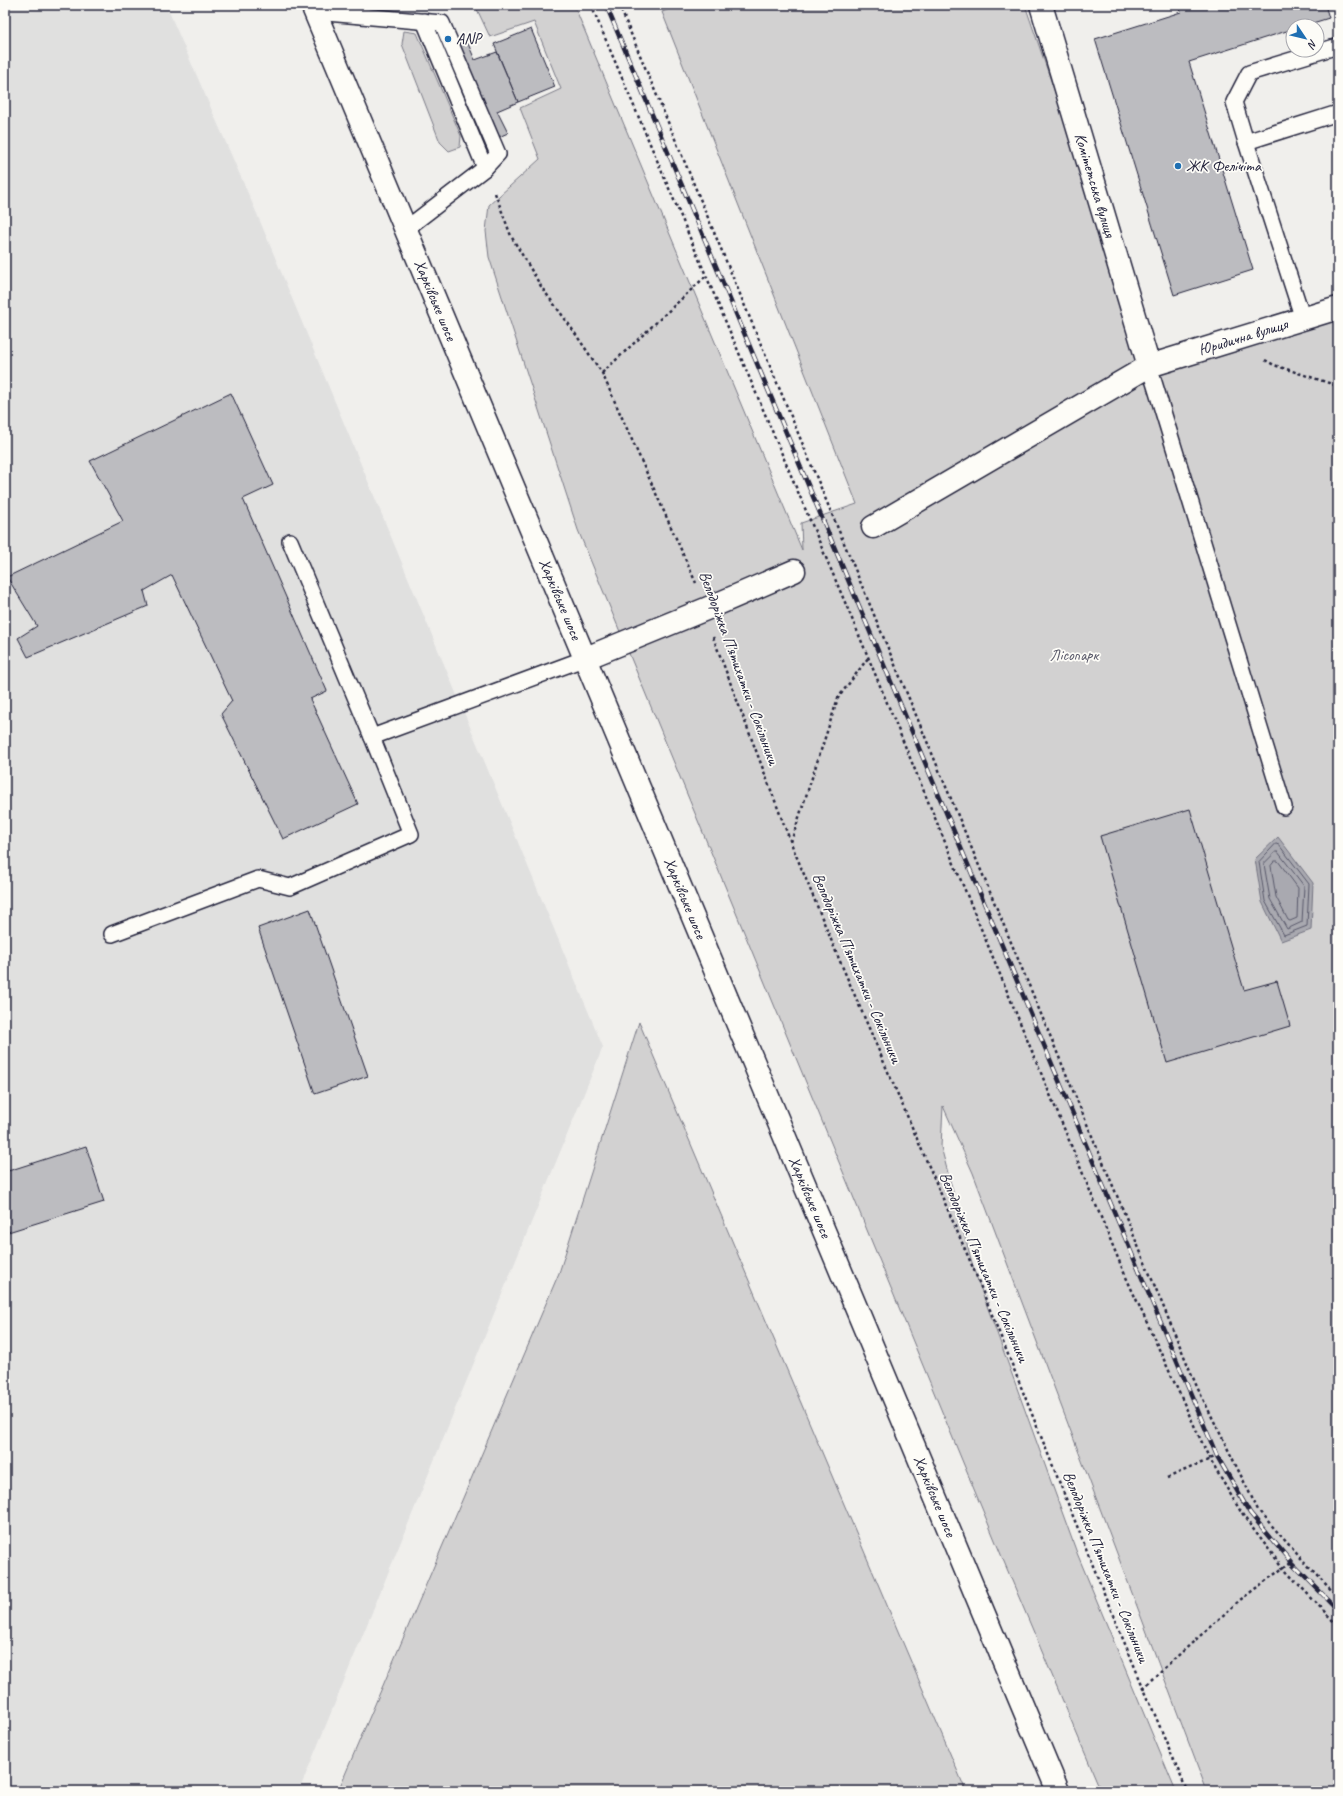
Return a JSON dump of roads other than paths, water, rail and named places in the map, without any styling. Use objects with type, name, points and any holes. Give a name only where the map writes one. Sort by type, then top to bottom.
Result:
[{"type":"main road","name":"Комітетська вулиця","points":[[1041,5],[1149,366]]},
{"type":"main road","name":"Харківське шосе","points":[[313,9],[407,228],[1058,1791]]},
{"type":"main road","name":"Юридична вулиця","points":[[874,527],[1149,366],[1338,308]]},
{"type":"main road","points":[[586,658],[794,571]]},
{"type":"lane","points":[[313,9],[442,23],[498,154],[485,168],[407,228]]},
{"type":"lane","points":[[1303,319],[1234,102],[1249,74],[1338,46]]},
{"type":"lane","points":[[1246,142],[1338,114]]},
{"type":"lane","points":[[1149,366],[1284,807]]},
{"type":"lane","points":[[112,934],[258,879],[290,887],[411,834],[290,541]]},
{"type":"lane","points":[[372,737],[586,658]]},
{"type":"water","points":[[1278,837],[1313,883],[1311,930],[1281,941],[1262,902],[1255,859]]},
{"type":"railway","points":[[606,5],[1217,1456],[1250,1513],[1291,1562],[1338,1610]]},
{"type":"place","name":"ANP","points":[[448,39]]},
{"type":"place","name":"ЖК Фелічіта","points":[[1178,166]]},
{"type":"park label","name":"Лісопарк","points":[[1074,655]]}]
